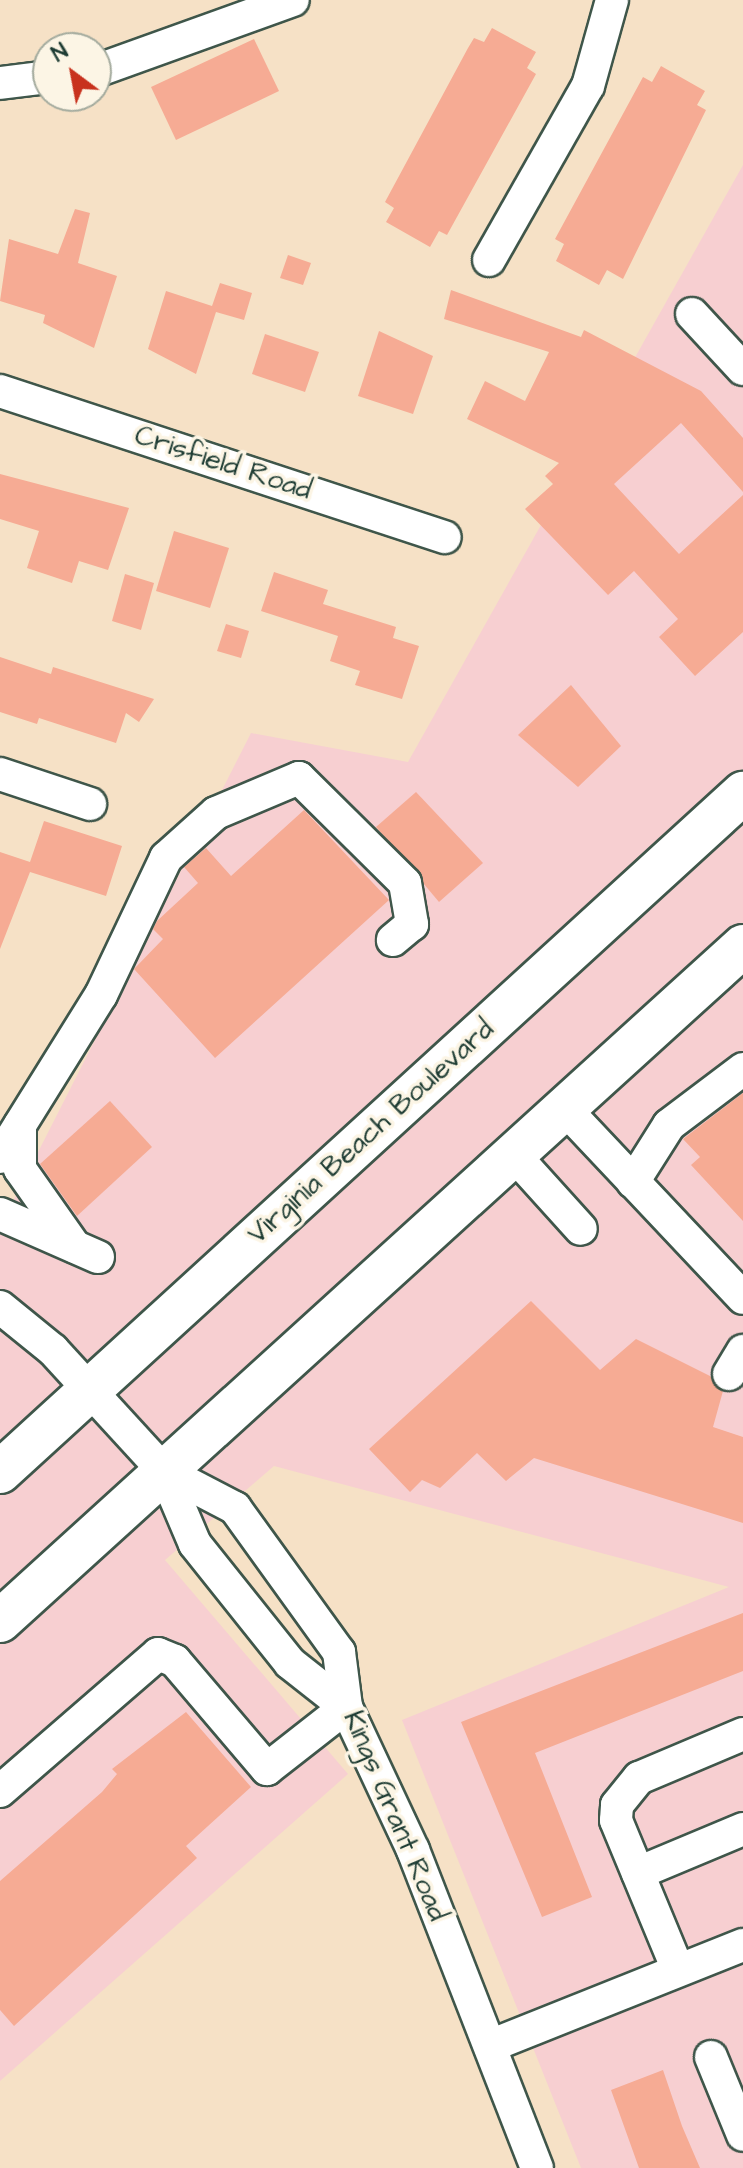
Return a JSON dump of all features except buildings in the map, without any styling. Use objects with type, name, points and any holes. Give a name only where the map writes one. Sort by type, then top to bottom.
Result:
[{"type":"main road","name":"Virginia Beach Boulevard","points":[[0,1472],[743,793]]},
{"type":"main road","points":[[0,1621],[743,946]]},
{"type":"street","points":[[112,65],[293,0]]},
{"type":"street","points":[[489,260],[588,86],[612,0]]},
{"type":"street","points":[[0,83],[32,79]]},
{"type":"street","points":[[692,314],[743,369]]},
{"type":"street","name":"Crisfield Road","points":[[0,391],[445,537]]},
{"type":"street","points":[[0,774],[90,804]]},
{"type":"street","points":[[0,1157],[21,1117],[101,995],[166,858],[216,813],[299,778],[405,883],[412,924],[393,940]]},
{"type":"street","points":[[633,1182],[669,1125],[743,1069]]},
{"type":"street","points":[[566,1110],[743,1298]]},
{"type":"street","points":[[0,1214],[86,1252],[20,1169],[21,1117]]},
{"type":"street","points":[[515,1156],[581,1229]]},
{"type":"street","name":"Kings Grant Road","points":[[0,1307],[90,1389],[164,1471],[228,1501],[291,1576],[339,1652],[346,1707],[413,1850],[537,2168]]},
{"type":"street","points":[[0,1791],[158,1654],[175,1661],[267,1769],[346,1707],[290,1663],[195,1544],[164,1471]]},
{"type":"street","points":[[678,1970],[616,1820],[625,1789],[743,1734]]},
{"type":"street","points":[[638,1873],[743,1829]]},
{"type":"street","points":[[490,2046],[743,1945]]},
{"type":"street","points":[[711,2057],[743,2135]]},
{"type":"shaded area","points":[[743,165],[743,2168],[581,2168],[402,1720],[729,1587],[274,1466],[165,1560],[348,1774],[0,2081],[0,1227],[251,733],[408,762]]}]
